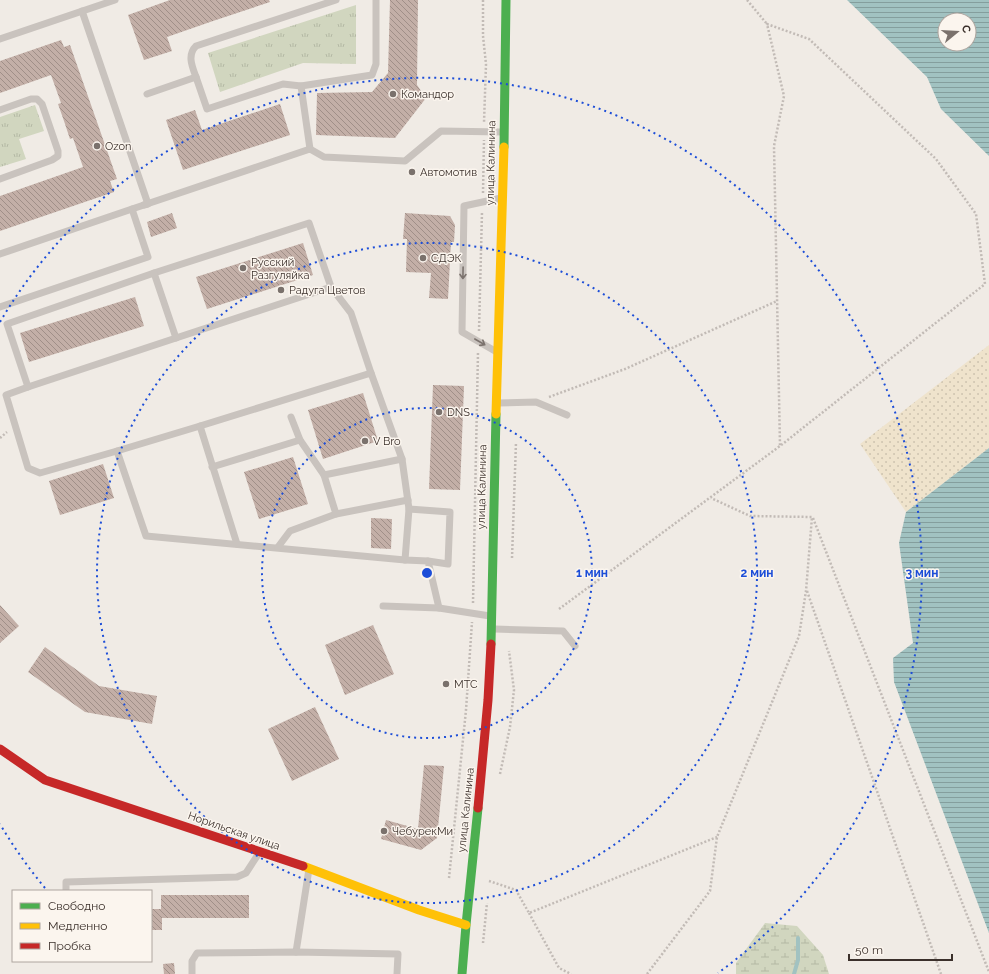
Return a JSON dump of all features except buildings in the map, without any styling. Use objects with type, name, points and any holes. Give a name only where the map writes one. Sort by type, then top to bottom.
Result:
[{"type":"main road","name":"улица Калинина","points":[[462,974],[488,700],[492,628],[503,197],[506,0]]},
{"type":"main road","name":"Норильская улица","points":[[0,749],[45,780],[309,868],[419,910],[466,925]]},
{"type":"lane","points":[[0,39],[115,0]]},
{"type":"lane","points":[[336,0],[196,46],[192,50],[192,64],[207,109],[283,84],[301,86],[372,75],[376,64],[376,0]]},
{"type":"lane","points":[[82,11],[148,204]]},
{"type":"lane","points":[[147,94],[196,77]]},
{"type":"lane","points":[[301,86],[310,149]]},
{"type":"lane","points":[[0,110],[31,99],[37,99],[42,104],[58,151],[58,156],[52,160],[0,179]]},
{"type":"lane","points":[[0,254],[310,149],[324,157],[405,161],[440,131],[504,132]]},
{"type":"lane","points":[[498,353],[462,332],[464,206],[503,197]]},
{"type":"lane","points":[[0,307],[148,257],[132,209]]},
{"type":"lane","points":[[28,387],[7,324],[154,273],[309,223],[331,288],[351,313],[370,373],[402,460],[409,509],[405,560]]},
{"type":"lane","points":[[154,273],[176,338]]},
{"type":"lane","points":[[331,288],[6,395],[28,468],[40,473],[200,426],[370,373]]},
{"type":"lane","points":[[497,403],[536,402],[567,415]]},
{"type":"lane","points":[[292,417],[300,440],[324,475],[336,514]]},
{"type":"lane","points":[[200,426],[237,544]]},
{"type":"lane","points":[[212,467],[300,440]]},
{"type":"lane","points":[[117,451],[146,536],[278,547],[448,564],[450,512],[409,509]]},
{"type":"lane","points":[[324,475],[402,460]]},
{"type":"lane","points":[[278,547],[290,532],[336,514],[408,500]]},
{"type":"lane","points":[[428,561],[439,608]]},
{"type":"lane","points":[[383,606],[439,608],[492,617]]},
{"type":"lane","points":[[492,628],[563,631],[575,646]]},
{"type":"lane","points":[[66,890],[66,882],[237,877],[246,873],[260,852]]},
{"type":"lane","points":[[296,952],[309,868]]},
{"type":"lane","points":[[192,974],[192,961],[197,953],[296,952],[398,954],[397,974]]},
{"type":"path","points":[[449,878],[466,710],[473,613],[486,64],[483,36],[483,0]]},
{"type":"path","points":[[747,0],[767,24],[784,96],[774,146],[780,446]]},
{"type":"path","points":[[559,608],[780,446],[985,284],[976,214],[936,159],[809,39],[767,24]]},
{"type":"path","points":[[536,402],[625,369],[777,301]]},
{"type":"path","points":[[711,498],[750,516],[812,517]]},
{"type":"path","points":[[647,974],[710,891],[717,837],[799,636],[806,591],[812,517]]},
{"type":"path","points":[[812,517],[989,972]]},
{"type":"path","points":[[806,591],[941,974]]},
{"type":"path","points":[[529,913],[717,837]]},
{"type":"path","points":[[489,881],[516,890],[559,968],[565,974]]},
{"type":"path","points":[[483,943],[488,897]]},
{"type":"path","points":[[559,968],[571,974]]},
{"type":"green space","points":[[356,5],[356,64],[303,63],[220,92],[208,53]]},
{"type":"green space","points":[[35,105],[44,131],[19,139],[26,159],[0,167],[0,117]]},
{"type":"green space","points":[[765,923],[797,926],[823,955],[829,974],[736,974],[736,963]]},
{"type":"sand","points":[[989,345],[989,448],[906,512],[860,444]]},
{"type":"water","points":[[847,0],[989,0],[989,156],[941,109],[927,77]]},
{"type":"water","points":[[989,448],[989,933],[894,682],[893,658],[913,643],[899,543],[906,512]]},
{"type":"waterway","points":[[794,974],[798,960],[798,938]]},
{"type":"traffic: fast","points":[[504,147],[506,0]]},
{"type":"traffic: fast","points":[[491,644],[496,414]]},
{"type":"traffic: fast","points":[[462,974],[478,808]]},
{"type":"traffic: slow","points":[[496,414],[504,147]]},
{"type":"traffic: slow","points":[[303,866],[419,910],[466,925]]},
{"type":"traffic: jam","points":[[478,808],[488,700],[491,644]]},
{"type":"traffic: jam","points":[[0,749],[45,780],[303,866]]},
{"type":"place","name":"Командор","points":[[393,94]]},
{"type":"place","name":"Ozon","points":[[97,146]]},
{"type":"place","name":"Автомотив","points":[[412,172]]},
{"type":"place","name":"СДЭК","points":[[423,258]]},
{"type":"place","name":"Русский Разгуляйка","points":[[243,268]]},
{"type":"place","name":"Радуга Цветов","points":[[281,290]]},
{"type":"place","name":"DNS","points":[[439,412]]},
{"type":"place","name":"V Bro","points":[[365,441]]},
{"type":"place","name":"МТС","points":[[446,684]]},
{"type":"place","name":"ЧебурекМи","points":[[384,831]]}]
